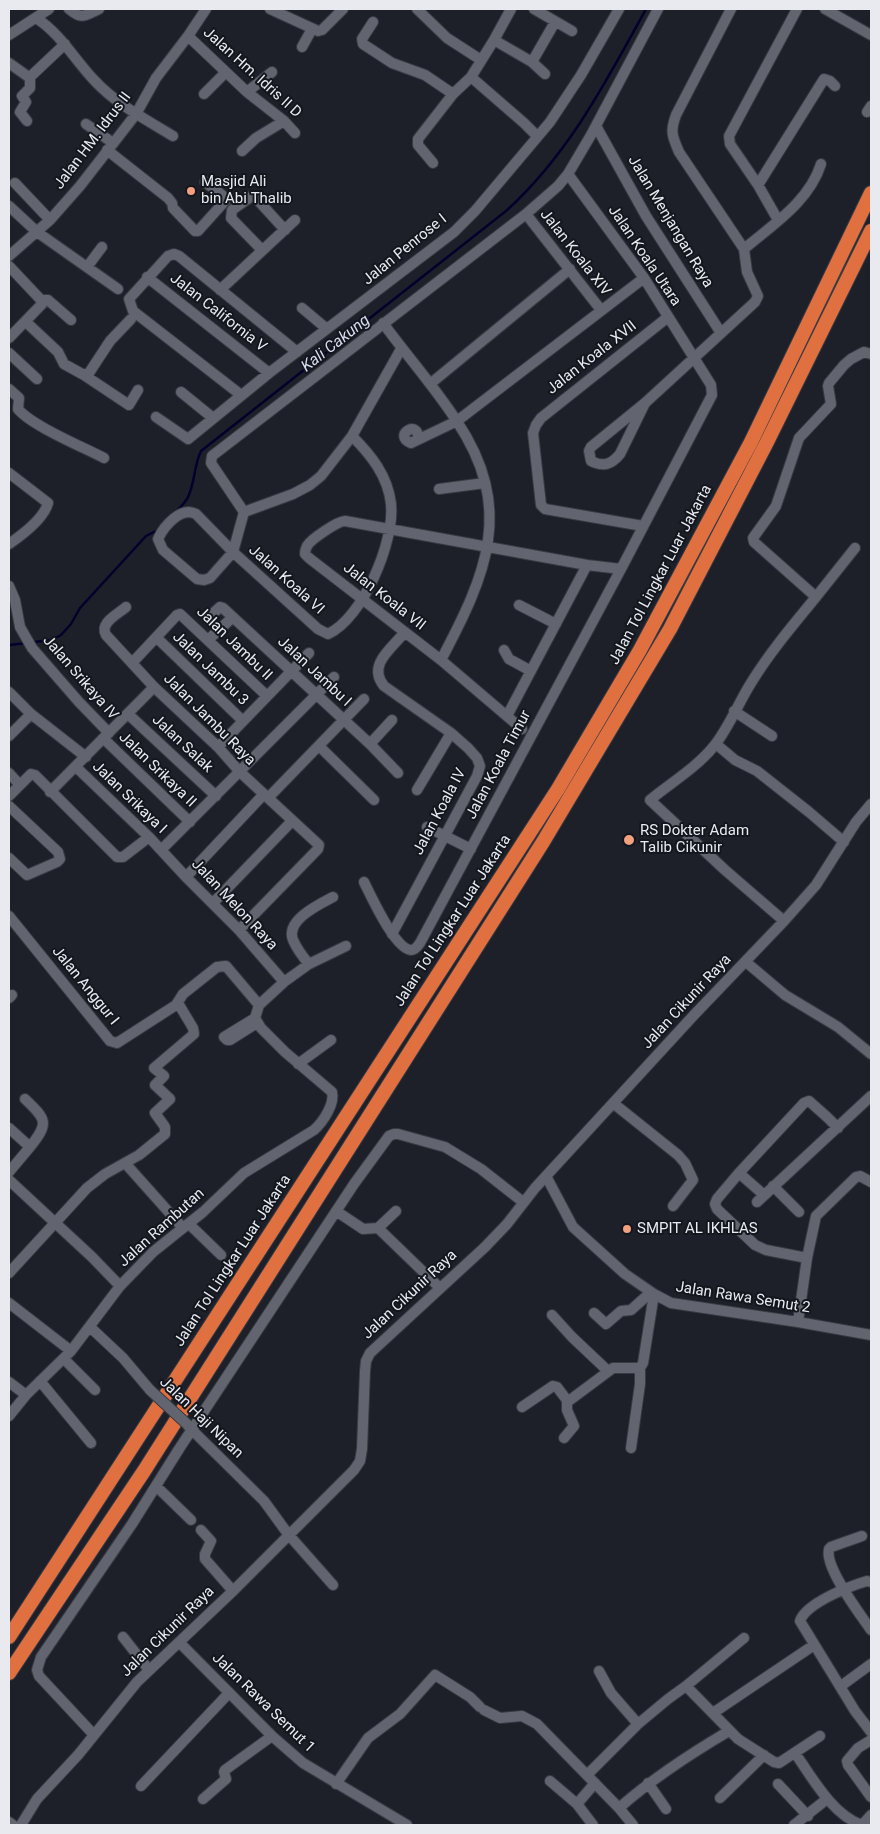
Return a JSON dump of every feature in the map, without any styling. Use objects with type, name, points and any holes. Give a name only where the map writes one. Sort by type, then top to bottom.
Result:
[{"type":"highway","name":"Jalan Tol Lingkar Luar Jakarta","points":[[9,1637],[558,789],[640,650],[751,442],[871,192]]},
{"type":"highway","name":"Jalan Tol Lingkar Luar Jakarta","points":[[9,1673],[144,1471],[543,842],[674,620],[767,442],[871,231]]},
{"type":"street","points":[[9,35],[49,9]]},
{"type":"street","points":[[69,9],[81,17],[99,9]]},
{"type":"street","name":"Jalan HM. Idrus II","points":[[9,256],[50,220],[80,186],[136,114],[156,78],[206,9]]},
{"type":"street","points":[[270,9],[312,29],[322,30],[343,9]]},
{"type":"street","points":[[417,9],[447,38],[481,60]]},
{"type":"street","points":[[433,164],[418,144],[418,139],[453,94],[471,77],[511,9]]},
{"type":"street","points":[[534,9],[572,31]]},
{"type":"street","name":"Jalan Penrose I","points":[[156,416],[188,439],[269,373],[454,232],[475,211],[567,98],[619,9]]},
{"type":"street","points":[[233,552],[191,511],[183,512],[162,531],[158,539],[163,550],[197,579],[204,580],[210,578],[233,552],[244,512],[211,463],[212,456],[526,214],[558,186],[568,174],[596,126],[658,9]]},
{"type":"street","points":[[646,403],[614,462],[598,465],[591,461],[589,451],[591,447],[646,403],[755,302],[758,296],[748,272],[744,249],[679,152],[673,137],[672,128],[676,115],[732,9]]},
{"type":"street","points":[[778,220],[758,185],[730,144],[729,136],[797,9]]},
{"type":"street","points":[[825,9],[871,35]]},
{"type":"street","points":[[36,18],[54,31],[93,80],[114,99],[173,136]]},
{"type":"street","points":[[373,22],[362,39],[363,44],[392,64],[425,75],[453,94]]},
{"type":"street","points":[[532,62],[555,22]]},
{"type":"street","points":[[302,47],[312,29]]},
{"type":"street","name":"Jalan Hm. Idris II D","points":[[188,36],[247,92],[284,121],[296,133]]},
{"type":"street","points":[[494,40],[532,62],[545,74]]},
{"type":"street","points":[[27,120],[20,112],[26,102],[22,96],[30,88],[30,78],[65,44]]},
{"type":"street","points":[[9,63],[30,78]]},
{"type":"street","points":[[204,94],[226,72]]},
{"type":"street","points":[[247,92],[272,72]]},
{"type":"street","points":[[471,77],[537,136]]},
{"type":"street","points":[[758,185],[824,79],[830,81],[835,86]]},
{"type":"street","points":[[242,151],[256,138],[284,121]]},
{"type":"street","points":[[86,124],[168,198],[173,208],[198,232],[225,201],[222,195],[205,182]]},
{"type":"street","name":"Jalan Menjangan Raya","points":[[596,126],[646,216],[721,333]]},
{"type":"street","points":[[744,249],[794,207],[814,180],[821,164]]},
{"type":"street","name":"Jalan Koala Utara","points":[[568,174],[644,278],[711,385],[712,394],[643,526]]},
{"type":"street","points":[[15,182],[50,220]]},
{"type":"street","points":[[262,250],[231,218],[232,210],[254,196],[284,230]]},
{"type":"street","points":[[9,206],[37,232],[118,289]]},
{"type":"street","name":"Jalan Koala XIV","points":[[526,214],[601,310]]},
{"type":"street","points":[[220,290],[295,220]]},
{"type":"street","points":[[87,267],[102,247]]},
{"type":"street","points":[[242,395],[133,311],[129,299],[168,256],[174,254],[179,256],[298,352]]},
{"type":"street","points":[[9,266],[41,300],[42,304],[9,338]]},
{"type":"street","points":[[430,384],[570,269]]},
{"type":"street","name":"Jalan California V","points":[[147,277],[269,373]]},
{"type":"street","points":[[418,439],[457,421],[644,278]]},
{"type":"street","points":[[41,300],[48,300],[71,320]]},
{"type":"street","points":[[302,308],[327,329]]},
{"type":"street","name":"Jalan Koala XVII","points":[[643,526],[549,510],[541,505],[534,438],[536,424],[548,412],[668,317]]},
{"type":"street","points":[[84,375],[89,373],[115,335],[131,319]]},
{"type":"street","points":[[26,322],[58,352],[64,364],[129,405],[138,390]]},
{"type":"street","points":[[383,323],[430,384],[468,439],[486,483],[491,512],[488,546],[469,607],[441,660]]},
{"type":"street","points":[[244,512],[293,494],[321,476],[352,436],[402,349]]},
{"type":"street","points":[[816,597],[754,542],[753,538],[776,506],[799,438],[831,404],[828,384],[850,359],[864,352],[871,354]]},
{"type":"street","points":[[9,353],[37,379]]},
{"type":"street","points":[[9,389],[19,398],[18,410],[24,415],[39,425],[104,458]]},
{"type":"street","points":[[181,392],[213,418]]},
{"type":"street","points":[[352,436],[368,452],[379,468],[387,486],[391,504],[390,529],[378,570],[362,599]]},
{"type":"street","points":[[9,473],[48,503],[48,506],[37,520],[9,544]]},
{"type":"street","points":[[439,489],[486,483]]},
{"type":"street","name":"Jalan Koala VII","points":[[390,529],[341,521],[310,542],[306,547],[305,554],[441,660],[522,729]]},
{"type":"street","name":"Jalan Koala Timur","points":[[392,934],[401,946],[410,950],[420,944],[643,526]]},
{"type":"street","points":[[390,529],[621,570]]},
{"type":"street","points":[[784,921],[725,870],[650,800],[696,766],[716,744],[771,652],[855,548]]},
{"type":"street","name":"Jalan Koala VI","points":[[233,552],[318,629],[328,634],[342,624],[362,599]]},
{"type":"street","points":[[507,716],[587,565]]},
{"type":"street","name":"Jalan Srikaya IV","points":[[9,586],[15,600],[24,635],[32,648],[106,736]]},
{"type":"street","points":[[520,605],[556,624]]},
{"type":"street","name":"Jalan Jambu Raya","points":[[126,607],[108,621],[104,631],[154,687],[218,747],[240,772],[319,845],[318,849],[239,930]]},
{"type":"street","points":[[208,618],[220,607],[233,617],[209,640]]},
{"type":"street","name":"Jalan Jambu II","points":[[157,638],[180,614],[267,696]]},
{"type":"street","name":"Jalan Jambu I","points":[[233,617],[370,744],[398,773]]},
{"type":"street","name":"Jalan Koala IV","points":[[392,934],[477,776],[480,766],[477,758],[451,733],[384,686],[378,678],[377,669],[381,662],[405,632]]},
{"type":"street","points":[[132,663],[157,638]]},
{"type":"street","name":"Jalan Jambu 3","points":[[157,638],[243,721]]},
{"type":"street","points":[[504,650],[509,659],[531,671]]},
{"type":"street","points":[[218,747],[309,653]]},
{"type":"street","points":[[161,850],[334,677]]},
{"type":"street","points":[[50,792],[154,687]]},
{"type":"street","points":[[9,692],[30,714],[86,757]]},
{"type":"street","points":[[186,877],[364,699]]},
{"type":"street","points":[[734,711],[772,736]]},
{"type":"street","points":[[9,736],[30,714]]},
{"type":"street","name":"Jalan Salak","points":[[128,714],[216,796]]},
{"type":"street","points":[[370,744],[392,720]]},
{"type":"street","points":[[417,790],[451,733]]},
{"type":"street","name":"Jalan Srikaya II","points":[[106,736],[190,822]]},
{"type":"street","points":[[716,744],[735,760],[757,771],[844,842]]},
{"type":"street","points":[[319,746],[374,800]]},
{"type":"street","name":"Jalan Srikaya I","points":[[76,767],[161,850]]},
{"type":"street","points":[[9,773],[19,784]]},
{"type":"street","points":[[9,796],[31,774],[35,776],[117,858],[123,857],[149,837]]},
{"type":"street","name":"Jalan Cikunir Raya","points":[[21,1825],[37,1799],[69,1766],[136,1682],[233,1591],[354,1470],[360,1461],[362,1449],[364,1371],[366,1360],[370,1353],[508,1224],[522,1202],[816,885],[856,822],[871,804]]},
{"type":"street","points":[[9,806],[58,852],[60,859],[31,874],[24,872],[9,858]]},
{"type":"street","points":[[213,903],[292,820]]},
{"type":"street","points":[[427,827],[471,849]]},
{"type":"street","name":"Jalan Melon Raya","points":[[161,850],[239,930],[284,982]]},
{"type":"street","points":[[364,882],[392,934]]},
{"type":"street","points":[[309,964],[292,939],[292,930],[298,921],[311,909],[333,897]]},
{"type":"street","name":"Jalan Anggur I","points":[[9,916],[110,1042],[117,1043],[178,1003],[183,994],[218,967],[226,966],[259,1005]]},
{"type":"street","points":[[331,1040],[298,1064],[256,1020],[259,1005],[284,982],[309,964],[346,946]]},
{"type":"street","points":[[746,962],[785,995],[838,1027],[871,1054]]},
{"type":"street","points":[[9,1274],[87,1188],[105,1174],[152,1146],[166,1132],[155,1113],[170,1099],[155,1084],[164,1076],[154,1068],[194,1034],[194,1028],[178,1003]]},
{"type":"street","name":"Jalan Rambutan","points":[[9,1416],[26,1395],[64,1359],[120,1286],[153,1252],[186,1226],[244,1173],[314,1130],[332,1104],[333,1096],[332,1092],[298,1064]]},
{"type":"street","points":[[739,1173],[760,1198],[871,1096]]},
{"type":"street","points":[[9,1172],[42,1132],[44,1123],[40,1114],[25,1099]]},
{"type":"street","points":[[807,1258],[766,1250],[755,1245],[717,1209],[715,1204],[739,1173],[806,1102],[814,1105],[838,1128]]},
{"type":"street","points":[[613,1103],[682,1159],[693,1180],[673,1206]]},
{"type":"street","points":[[9,1128],[30,1147]]},
{"type":"street","points":[[94,1735],[39,1676],[37,1666],[45,1650],[97,1577],[156,1486],[190,1427],[389,1136],[394,1134],[422,1139],[445,1147],[460,1155],[522,1202]]},
{"type":"street","points":[[124,1163],[186,1226],[221,1255]]},
{"type":"street","name":"Jalan Rawa Semut 2","points":[[546,1176],[573,1227],[625,1274],[652,1293],[671,1303],[871,1335]]},
{"type":"street","points":[[798,1322],[807,1258],[817,1214],[856,1177],[860,1176],[871,1182]]},
{"type":"street","points":[[9,1180],[92,1257],[120,1286]]},
{"type":"street","points":[[773,1186],[799,1212]]},
{"type":"street","points":[[336,1211],[363,1229],[378,1228],[396,1211]]},
{"type":"street","points":[[378,1228],[440,1288]]},
{"type":"street","points":[[594,1313],[606,1324],[621,1311],[631,1310],[652,1293]]},
{"type":"street","points":[[631,1448],[640,1384],[640,1368],[643,1363],[652,1293]]},
{"type":"street","points":[[9,1303],[71,1350]]},
{"type":"street","points":[[552,1315],[608,1371]]},
{"type":"street","name":"Jalan Haji Nipan","points":[[90,1326],[123,1358],[150,1390],[264,1501],[288,1534],[333,1585]]},
{"type":"street","points":[[64,1359],[96,1390]]},
{"type":"street","points":[[567,1400],[608,1371],[620,1367],[640,1368]]},
{"type":"street","points":[[40,1381],[91,1443]]},
{"type":"street","points":[[9,1382],[26,1395]]},
{"type":"street","points":[[522,1407],[553,1386],[557,1387],[567,1400],[567,1410],[574,1426],[564,1438]]},
{"type":"street","points":[[156,1486],[191,1520]]},
{"type":"street","points":[[201,1530],[212,1541],[205,1554],[206,1559],[233,1591]]},
{"type":"street","points":[[862,1536],[831,1547],[828,1551],[829,1560],[843,1588],[871,1630]]},
{"type":"street","points":[[871,1582],[867,1581],[843,1588],[800,1618],[800,1624],[854,1711],[871,1732]]},
{"type":"street","points":[[123,1637],[149,1670]]},
{"type":"street","points":[[577,1804],[591,1779],[638,1724],[744,1638]]},
{"type":"street","name":"Jalan Rawa Semut 1","points":[[179,1642],[272,1736],[302,1763],[407,1825]]},
{"type":"street","points":[[713,1712],[814,1645]]},
{"type":"street","points":[[840,1686],[871,1664]]},
{"type":"street","points":[[599,1670],[611,1693],[638,1724]]},
{"type":"street","points":[[336,1784],[368,1738],[400,1714],[435,1675],[470,1697],[482,1708],[500,1718],[522,1716],[537,1724],[634,1825]]},
{"type":"street","points":[[686,1686],[738,1739],[774,1762],[779,1763],[820,1736]]},
{"type":"street","points":[[141,1786],[229,1693]]},
{"type":"street","points":[[619,1808],[648,1783],[697,1749],[729,1731]]},
{"type":"street","points":[[203,1799],[226,1779],[224,1772],[227,1769],[272,1736]]},
{"type":"street","points":[[871,1740],[858,1748],[847,1761],[871,1797]]},
{"type":"street","points":[[795,1753],[827,1800],[854,1822],[862,1825],[871,1815]]},
{"type":"street","points":[[720,1798],[764,1754]]},
{"type":"street","points":[[550,1781],[577,1804],[593,1825]]},
{"type":"street","points":[[648,1783],[666,1810]]},
{"type":"street","points":[[778,1784],[808,1816]]},
{"type":"street","points":[[794,1825],[827,1800]]},
{"type":"street","points":[[9,1822],[13,1825]]},
{"type":"waterway","name":"Kali Cakung","points":[[176,512],[186,501],[190,492],[201,451],[506,211],[528,189],[567,142],[600,90],[646,9]]},
{"type":"waterway","name":"Kali Cakung","points":[[33,642],[52,640],[61,635],[71,624],[80,608],[146,536],[158,530]]},
{"type":"waterway","name":"Kali Cakung","points":[[9,645],[27,643]]},
{"type":"place","name":"Masjid Ali bin Abi Thalib","points":[[191,191]]},
{"type":"place","name":"RS Dokter Adam Talib Cikunir","points":[[629,840]]},
{"type":"place","name":"SMPIT AL IKHLAS","points":[[627,1229]]}]
